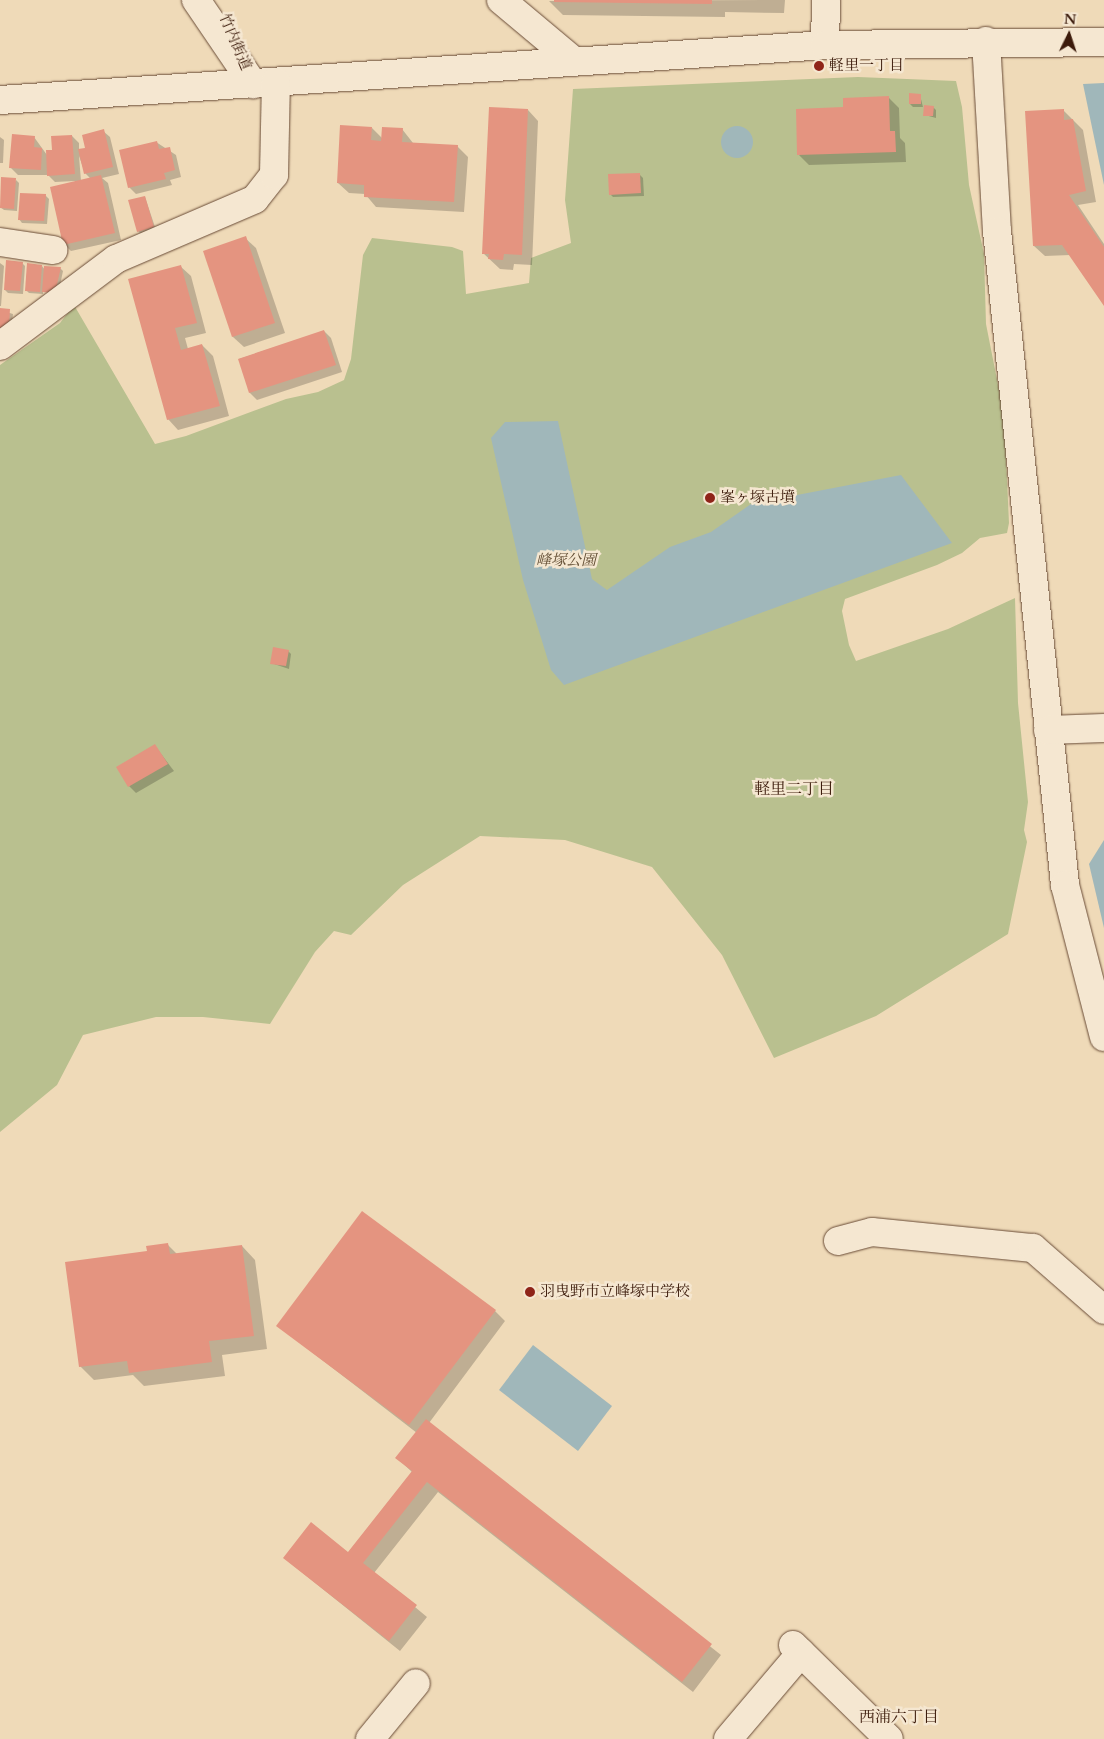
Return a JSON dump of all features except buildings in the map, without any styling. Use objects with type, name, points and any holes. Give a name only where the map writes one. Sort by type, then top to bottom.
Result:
[{"type":"street","points":[[0,346],[116,259],[255,199],[274,175],[265,83],[196,0]]},
{"type":"street","name":"竹内街道","points":[[217,0],[265,83]]},
{"type":"street","points":[[501,0],[574,61]]},
{"type":"street","points":[[825,45],[826,0]]},
{"type":"street","points":[[0,100],[825,45],[986,41],[1104,42]]},
{"type":"street","points":[[986,41],[997,231],[1065,884],[1104,1037]]},
{"type":"street","points":[[0,242],[53,250]]},
{"type":"street","points":[[1048,730],[1104,728]]},
{"type":"street","points":[[838,1241],[872,1232],[1032,1248],[1104,1310]]},
{"type":"street","points":[[728,1739],[797,1649],[889,1739]]},
{"type":"street","points":[[370,1739],[416,1683]]},
{"type":"green space","name":"峰塚公園","points":[[858,77],[956,81],[962,107],[969,185],[984,254],[986,324],[1004,415],[1009,523],[1007,533],[980,538],[962,553],[937,565],[845,599],[842,611],[849,645],[856,661],[948,629],[1015,598],[1018,703],[1028,802],[1024,830],[1027,842],[1008,934],[876,1016],[774,1058],[722,955],[652,867],[565,840],[480,836],[403,885],[351,935],[334,931],[315,952],[270,1024],[203,1017],[156,1017],[83,1035],[57,1085],[0,1132],[0,365],[60,323],[74,305],[155,444],[186,436],[286,399],[318,392],[344,380],[351,359],[363,255],[372,238],[452,247],[463,251],[466,294],[529,283],[531,258],[571,243],[565,200],[573,89]]},
{"type":"water","points":[[1104,83],[1104,185],[1083,84]]},
{"type":"water","points":[[737,126],[743,127],[748,131],[752,136],[752,148],[748,153],[743,157],[737,158],[731,157],[726,153],[722,148],[721,142],[722,136],[726,131],[731,127]]},
{"type":"water","points":[[558,421],[592,579],[607,590],[670,547],[711,532],[751,504],[901,475],[952,543],[564,685],[551,670],[523,580],[491,438],[505,422]]},
{"type":"water","points":[[1104,840],[1104,928],[1089,864]]},
{"type":"water","points":[[533,1345],[612,1406],[578,1451],[499,1390]]},
{"type":"place","name":"軽里一丁目","points":[[819,66]]},
{"type":"place","name":"峯ヶ塚古墳","points":[[710,498]]},
{"type":"place","name":"羽曳野市立峰塚中学校","points":[[530,1292]]},
{"type":"district","name":"軽里二丁目","points":[[794,789]]},
{"type":"district","name":"西浦六丁目","points":[[899,1717]]}]
